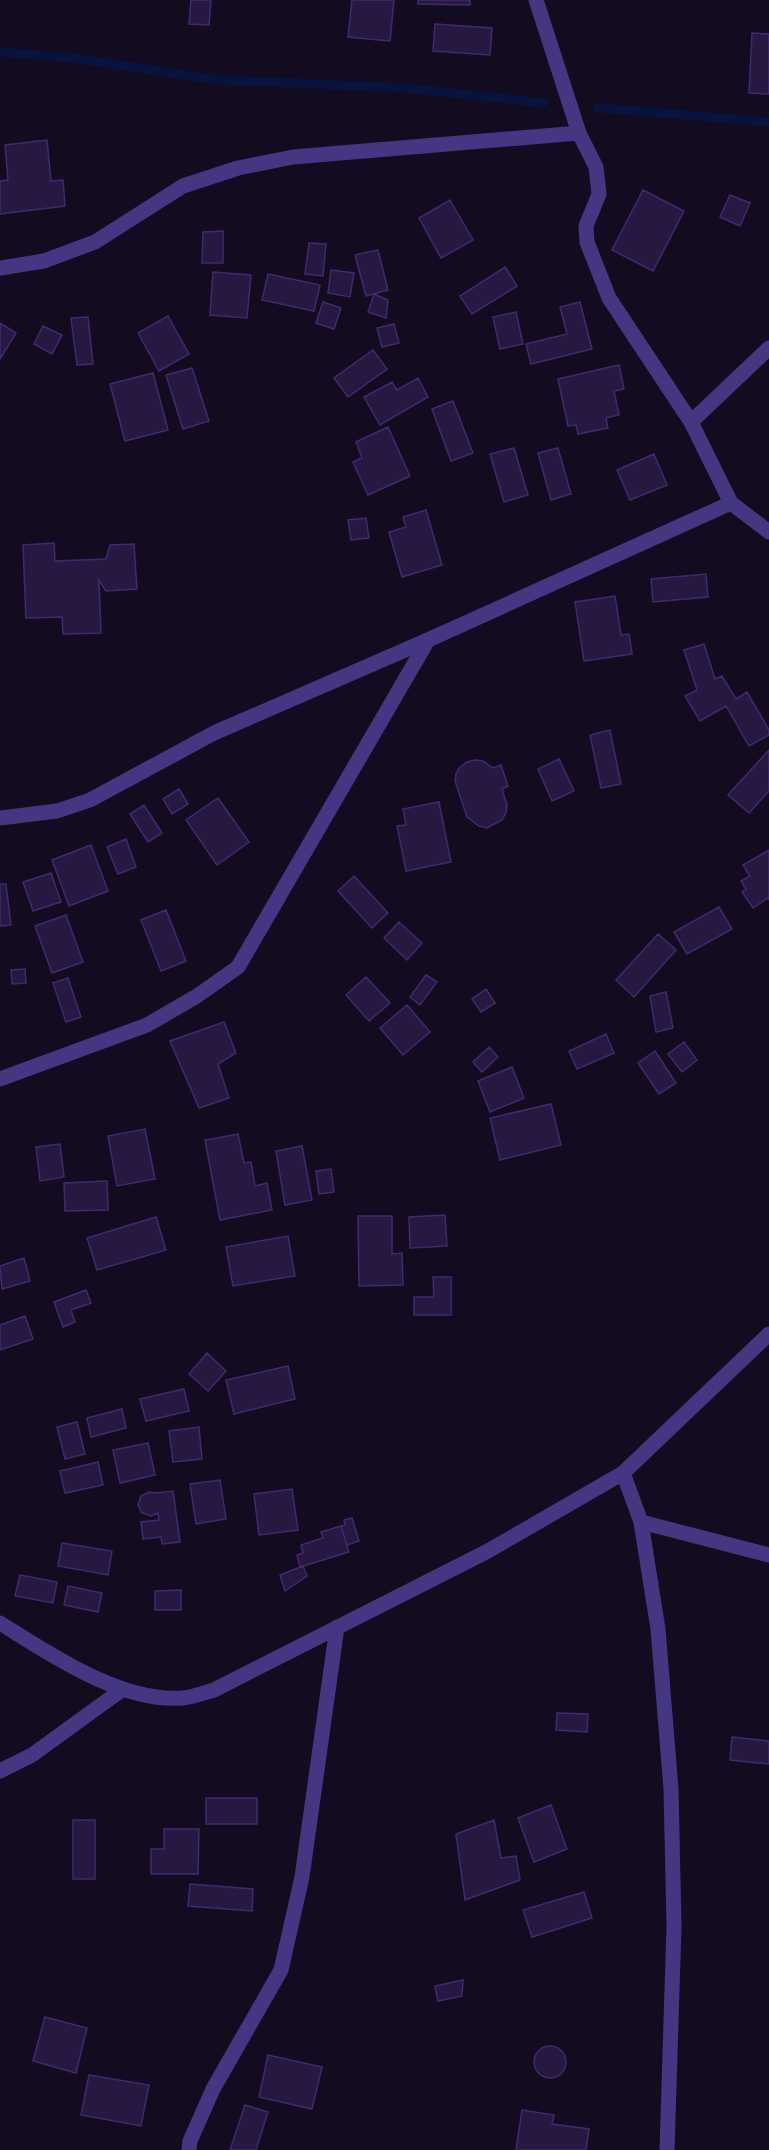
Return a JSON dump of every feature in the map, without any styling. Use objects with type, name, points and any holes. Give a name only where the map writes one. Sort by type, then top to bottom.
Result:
[{"type":"street","points":[[536,0],[579,133],[596,167],[599,194],[586,226],[587,242],[609,298],[691,422],[731,503],[769,532]]},
{"type":"street","points":[[0,268],[44,261],[95,242],[183,186],[238,168],[293,157],[579,133]]},
{"type":"street","points":[[691,422],[769,348]]},
{"type":"street","points":[[0,818],[57,811],[90,800],[214,733],[428,640],[731,503]]},
{"type":"street","points":[[0,1079],[147,1025],[196,996],[238,967],[428,640]]},
{"type":"street","points":[[0,1623],[94,1678],[123,1689],[183,1698],[214,1690],[488,1551],[623,1473],[769,1334]]},
{"type":"street","points":[[623,1473],[641,1522],[658,1629],[671,1789],[674,1926],[667,2150]]},
{"type":"street","points":[[641,1522],[769,1555]]},
{"type":"street","points":[[189,2150],[190,2141],[213,2089],[281,1970],[302,1877],[337,1627]]},
{"type":"street","points":[[0,1771],[32,1755],[123,1689]]},
{"type":"building","points":[[191,0],[211,0],[209,25],[189,24]]},
{"type":"building","points":[[352,0],[394,0],[390,41],[348,37]]},
{"type":"building","points":[[418,0],[470,0],[470,5],[418,4]]},
{"type":"building","points":[[435,24],[492,28],[490,55],[433,51]]},
{"type":"building","points":[[752,33],[769,34],[769,94],[749,93]]},
{"type":"building","points":[[47,140],[51,181],[63,180],[65,206],[0,214],[0,181],[8,180],[5,145]]},
{"type":"building","points":[[643,190],[684,211],[653,271],[612,250]]},
{"type":"building","points":[[730,195],[750,203],[740,226],[720,217]]},
{"type":"building","points":[[450,200],[473,240],[441,258],[419,218]]},
{"type":"building","points":[[223,231],[223,263],[202,263],[203,232]]},
{"type":"building","points":[[309,243],[326,244],[323,276],[305,274]]},
{"type":"building","points":[[378,250],[388,290],[366,296],[355,255]]},
{"type":"building","points":[[505,267],[517,286],[472,314],[460,296]]},
{"type":"building","points":[[331,270],[354,273],[350,297],[328,293]]},
{"type":"building","points":[[213,272],[251,275],[247,318],[210,315]]},
{"type":"building","points":[[268,274],[320,285],[314,311],[262,300]]},
{"type":"building","points":[[374,294],[388,300],[386,318],[368,312]]},
{"type":"building","points":[[323,302],[341,308],[334,329],[316,323]]},
{"type":"building","points":[[580,302],[592,349],[531,364],[526,344],[567,334],[560,307]]},
{"type":"building","points":[[516,312],[523,344],[500,349],[493,317]]},
{"type":"building","points":[[168,316],[189,354],[159,371],[138,333]]},
{"type":"building","points":[[88,317],[93,364],[77,365],[71,318]]},
{"type":"building","points":[[0,323],[16,333],[0,359]]},
{"type":"building","points":[[394,324],[399,343],[382,347],[377,328]]},
{"type":"building","points":[[43,326],[62,335],[52,354],[34,344]]},
{"type":"building","points":[[373,350],[387,369],[348,397],[334,378]]},
{"type":"building","points":[[619,365],[624,389],[614,391],[619,415],[606,418],[608,428],[578,434],[576,425],[568,426],[558,379]]},
{"type":"building","points":[[192,368],[209,421],[183,429],[166,375]]},
{"type":"building","points":[[153,373],[168,430],[125,441],[110,384]]},
{"type":"building","points":[[418,378],[428,397],[380,425],[364,397],[392,382],[397,390]]},
{"type":"building","points":[[453,401],[473,453],[451,461],[432,409]]},
{"type":"building","points":[[388,427],[410,476],[368,495],[353,462],[362,458],[356,442]]},
{"type":"building","points":[[514,448],[528,495],[504,502],[490,454]]},
{"type":"building","points":[[558,448],[571,494],[551,500],[538,453]]},
{"type":"building","points":[[654,454],[667,485],[630,500],[617,470]]},
{"type":"building","points":[[426,510],[442,565],[402,577],[389,532],[406,527],[403,517]]},
{"type":"building","points":[[366,518],[369,538],[351,540],[348,520]]},
{"type":"building","points":[[54,543],[55,561],[106,559],[110,545],[134,544],[137,589],[106,591],[99,580],[101,633],[63,634],[62,617],[26,618],[23,545]]},
{"type":"building","points":[[706,574],[708,597],[653,602],[651,579]]},
{"type":"building","points":[[615,596],[621,635],[629,634],[632,654],[584,661],[575,602]]},
{"type":"building","points":[[704,644],[715,679],[722,676],[736,699],[747,692],[769,730],[769,735],[749,746],[726,706],[700,721],[685,696],[697,690],[684,650]]},
{"type":"building","points":[[610,730],[621,784],[601,788],[590,735]]},
{"type":"building","points":[[769,750],[769,791],[749,813],[728,795]]},
{"type":"building","points":[[559,759],[574,791],[552,801],[538,769]]},
{"type":"building","points":[[475,760],[483,761],[493,768],[501,765],[508,786],[502,789],[507,805],[506,813],[502,820],[487,828],[479,826],[467,817],[455,781],[460,767]]},
{"type":"building","points":[[179,789],[188,804],[172,814],[163,799]]},
{"type":"building","points":[[218,798],[249,842],[217,865],[186,820]]},
{"type":"building","points":[[439,802],[451,862],[406,871],[397,826],[406,825],[403,809]]},
{"type":"building","points":[[144,805],[162,833],[148,842],[130,814]]},
{"type":"building","points":[[126,839],[136,867],[118,874],[107,847]]},
{"type":"building","points":[[91,845],[108,891],[69,906],[52,860]]},
{"type":"building","points":[[769,850],[769,900],[768,898],[753,908],[742,892],[746,889],[741,881],[750,876],[743,865]]},
{"type":"building","points":[[51,873],[61,902],[33,911],[23,882]]},
{"type":"building","points":[[354,876],[388,913],[372,928],[338,891]]},
{"type":"building","points":[[0,884],[6,884],[11,925],[0,926]]},
{"type":"building","points":[[719,907],[732,929],[687,954],[674,932]]},
{"type":"building","points":[[166,910],[186,961],[161,971],[141,920]]},
{"type":"building","points":[[66,915],[83,962],[52,973],[35,926]]},
{"type":"building","points":[[399,922],[422,943],[407,960],[384,938]]},
{"type":"building","points":[[658,934],[676,950],[634,997],[616,980]]},
{"type":"building","points":[[25,969],[26,983],[12,984],[11,970]]},
{"type":"building","points":[[426,975],[437,982],[420,1005],[410,997]]},
{"type":"building","points":[[366,977],[390,1003],[369,1021],[346,995]]},
{"type":"building","points":[[68,978],[81,1017],[66,1022],[53,983]]},
{"type":"building","points":[[486,989],[495,1003],[481,1012],[472,999]]},
{"type":"building","points":[[666,992],[673,1028],[656,1032],[650,996]]},
{"type":"building","points":[[407,1005],[430,1032],[403,1055],[380,1028]]},
{"type":"building","points":[[224,1022],[236,1053],[218,1064],[229,1098],[199,1108],[170,1041]]},
{"type":"building","points":[[606,1034],[614,1053],[577,1069],[569,1051]]},
{"type":"building","points":[[684,1042],[697,1060],[682,1072],[668,1054]]},
{"type":"building","points":[[489,1047],[498,1057],[482,1072],[473,1062]]},
{"type":"building","points":[[655,1051],[676,1083],[659,1094],[638,1063]]},
{"type":"building","points":[[512,1067],[524,1098],[490,1112],[478,1081]]},
{"type":"building","points":[[551,1104],[561,1145],[500,1160],[490,1118]]},
{"type":"building","points":[[145,1129],[155,1179],[117,1186],[108,1136]]},
{"type":"building","points":[[238,1134],[244,1163],[251,1162],[255,1186],[267,1183],[272,1210],[220,1220],[205,1140]]},
{"type":"building","points":[[60,1144],[64,1177],[40,1181],[36,1147]]},
{"type":"building","points":[[302,1146],[312,1200],[285,1205],[276,1151]]},
{"type":"building","points":[[331,1169],[334,1192],[319,1194],[316,1171]]},
{"type":"building","points":[[107,1181],[108,1210],[65,1211],[64,1183]]},
{"type":"building","points":[[445,1215],[447,1246],[410,1248],[409,1217]]},
{"type":"building","points":[[358,1216],[392,1216],[392,1254],[402,1253],[403,1285],[359,1286]]},
{"type":"building","points":[[156,1217],[166,1250],[97,1270],[87,1238]]},
{"type":"building","points":[[288,1236],[295,1276],[233,1286],[226,1247]]},
{"type":"building","points":[[24,1258],[30,1281],[2,1289],[0,1266]]},
{"type":"building","points":[[433,1277],[451,1277],[451,1315],[414,1315],[414,1297],[434,1297]]},
{"type":"building","points":[[86,1290],[91,1303],[71,1310],[75,1322],[63,1327],[54,1302]]},
{"type":"building","points":[[25,1316],[33,1339],[0,1350],[0,1325]]},
{"type":"building","points":[[207,1353],[226,1371],[208,1391],[189,1374]]},
{"type":"building","points":[[288,1366],[295,1399],[234,1414],[226,1380]]},
{"type":"building","points":[[184,1389],[189,1411],[146,1421],[140,1399]]},
{"type":"building","points":[[122,1409],[126,1428],[91,1437],[87,1418]]},
{"type":"building","points":[[77,1422],[85,1454],[65,1459],[57,1427]]},
{"type":"building","points":[[199,1427],[202,1459],[173,1462],[169,1431]]},
{"type":"building","points":[[148,1443],[155,1475],[120,1483],[113,1450]]},
{"type":"building","points":[[98,1462],[103,1485],[65,1493],[60,1471]]},
{"type":"building","points":[[220,1480],[226,1519],[196,1524],[190,1484]]},
{"type":"building","points":[[292,1489],[298,1530],[259,1535],[254,1494]]},
{"type":"building","points":[[173,1491],[180,1542],[162,1544],[161,1537],[143,1539],[141,1522],[159,1520],[158,1513],[151,1516],[142,1513],[138,1505],[141,1496],[149,1492]]},
{"type":"building","points":[[352,1518],[359,1541],[347,1545],[341,1526],[345,1525],[344,1520]]},
{"type":"building","points":[[341,1526],[349,1552],[300,1567],[297,1555],[303,1553],[301,1545],[323,1538],[321,1532]]},
{"type":"building","points":[[62,1543],[112,1551],[108,1575],[58,1566]]},
{"type":"building","points":[[303,1566],[307,1576],[285,1591],[280,1575]]},
{"type":"building","points":[[20,1575],[57,1582],[53,1603],[15,1596]]},
{"type":"building","points":[[68,1586],[102,1593],[98,1612],[64,1605]]},
{"type":"building","points":[[181,1590],[181,1610],[155,1610],[155,1591]]},
{"type":"building","points":[[557,1713],[588,1714],[587,1732],[556,1730]]},
{"type":"building","points":[[732,1737],[769,1741],[769,1764],[730,1760]]},
{"type":"building","points":[[206,1798],[257,1798],[257,1824],[206,1824]]},
{"type":"building","points":[[551,1805],[567,1849],[534,1862],[518,1818]]},
{"type":"building","points":[[73,1820],[95,1820],[95,1879],[73,1879]]},
{"type":"building","points":[[494,1820],[501,1858],[516,1856],[520,1880],[465,1900],[456,1834]]},
{"type":"building","points":[[164,1829],[199,1829],[198,1874],[151,1874],[151,1849],[164,1849]]},
{"type":"building","points":[[190,1884],[253,1889],[252,1911],[188,1906]]},
{"type":"building","points":[[584,1892],[592,1918],[532,1937],[523,1910]]},
{"type":"building","points":[[463,1980],[462,1996],[438,2001],[435,1986]]},
{"type":"building","points":[[45,2017],[87,2028],[76,2073],[33,2061]]},
{"type":"building","points":[[550,2046],[561,2051],[566,2062],[561,2073],[550,2078],[539,2073],[534,2062],[539,2051]]},
{"type":"building","points":[[268,2055],[322,2067],[312,2109],[259,2097]]},
{"type":"building","points":[[89,2075],[149,2085],[141,2126],[81,2115]]},
{"type":"building","points":[[245,2105],[268,2112],[256,2150],[230,2150]]},
{"type":"building","points":[[522,2110],[554,2115],[552,2124],[589,2129],[586,2150],[516,2150]]},
{"type":"waterway","points":[[0,52],[73,58],[216,80],[404,88],[543,103]]},
{"type":"waterway","points":[[598,108],[769,122]]}]
